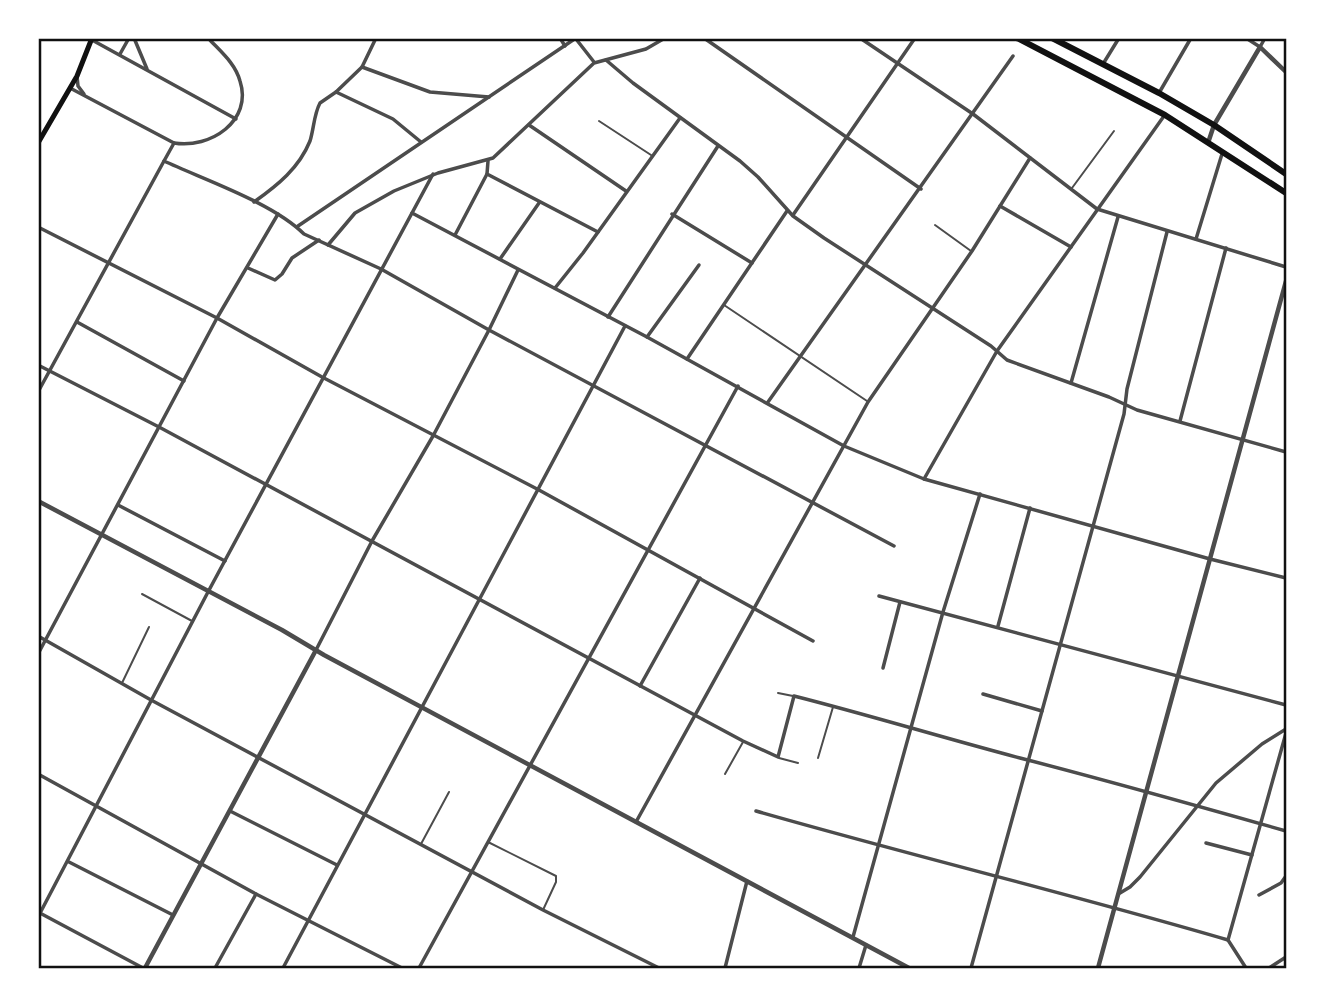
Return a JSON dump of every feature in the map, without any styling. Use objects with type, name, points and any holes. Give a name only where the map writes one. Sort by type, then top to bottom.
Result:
[{"type":"main road","points":[[1017,38],[1165,115],[1286,193]]},
{"type":"main road","points":[[1052,38],[1214,125],[1286,174]]},
{"type":"main road","points":[[38,143],[77,76],[92,39]]},
{"type":"street","points":[[120,54],[132,38],[148,70]]},
{"type":"street","points":[[70,88],[174,143],[184,145],[209,139],[221,134],[236,119],[243,93],[233,64],[208,38]]},
{"type":"street","points":[[254,202],[282,181],[302,157],[310,139],[317,108],[362,66],[376,38]]},
{"type":"street","points":[[560,38],[565,46]]},
{"type":"street","points":[[328,244],[349,219],[363,208],[417,180],[488,161],[594,63],[646,49],[665,38]]},
{"type":"street","points":[[704,38],[921,188]]},
{"type":"street","points":[[860,38],[973,114],[1097,209],[1286,267]]},
{"type":"street","points":[[793,216],[915,38]]},
{"type":"street","points":[[1102,65],[1119,38]]},
{"type":"street","points":[[1158,93],[1191,38]]},
{"type":"street","points":[[1246,38],[1260,47],[1286,72]]},
{"type":"street","points":[[1208,143],[1214,125],[1265,38]]},
{"type":"street","points":[[92,39],[236,119]]},
{"type":"street","points":[[298,226],[576,39],[594,63]]},
{"type":"street","points":[[768,402],[1013,56]]},
{"type":"street","points":[[606,60],[758,177],[793,216],[998,351],[1007,360],[1124,404],[1286,452]]},
{"type":"street","points":[[362,66],[430,92],[489,97]]},
{"type":"street","points":[[77,76],[78,86],[85,96]]},
{"type":"street","points":[[336,92],[393,119],[422,142]]},
{"type":"street","points":[[923,479],[998,351],[1165,115]]},
{"type":"street","points":[[555,288],[680,118]]},
{"type":"street","points":[[529,125],[626,191]]},
{"type":"street","points":[[38,392],[174,143]]},
{"type":"street","points":[[608,317],[718,146]]},
{"type":"street","points":[[1196,239],[1223,152]]},
{"type":"street","points":[[636,822],[868,402],[972,251],[1030,158]]},
{"type":"street","points":[[164,161],[254,202],[298,226],[304,234],[381,269],[489,330],[894,546]]},
{"type":"street","points":[[455,235],[487,174],[488,161]]},
{"type":"street","points":[[433,174],[322,377],[151,700],[69,862],[39,914],[144,968],[372,541],[433,436],[489,330],[517,270]]},
{"type":"street","points":[[487,174],[598,232]]},
{"type":"street","points":[[500,259],[539,203]]},
{"type":"street","points":[[1000,205],[1071,247]]},
{"type":"street","points":[[687,359],[787,211]]},
{"type":"street","points":[[412,214],[647,337],[844,446],[923,479],[1286,578]]},
{"type":"street","points":[[673,214],[752,263]]},
{"type":"street","points":[[38,654],[217,318],[278,215]]},
{"type":"street","points":[[1071,383],[1118,217]]},
{"type":"street","points":[[38,227],[217,318],[322,377],[648,548],[813,641]]},
{"type":"street","points":[[971,968],[1124,414],[1124,404],[1167,232]]},
{"type":"street","points":[[248,268],[271,280],[277,279],[292,258],[319,240]]},
{"type":"street","points":[[1180,421],[1226,247]]},
{"type":"street","points":[[647,337],[699,265]]},
{"type":"street","points":[[1098,968],[1286,281]]},
{"type":"street","points":[[77,322],[184,381]]},
{"type":"street","points":[[283,968],[625,326]]},
{"type":"street","points":[[38,365],[159,427],[640,687],[778,757],[794,696],[1286,831]]},
{"type":"street","points":[[419,968],[738,386]]},
{"type":"street","points":[[853,937],[943,612],[980,494]]},
{"type":"street","points":[[38,502],[909,968]]},
{"type":"street","points":[[118,505],[225,561]]},
{"type":"street","points":[[998,626],[1030,508]]},
{"type":"street","points":[[640,687],[700,578]]},
{"type":"street","points":[[879,596],[1286,705]]},
{"type":"street","points":[[883,668],[900,602]]},
{"type":"street","points":[[38,636],[258,758],[543,910],[658,968]]},
{"type":"street","points":[[983,694],[1042,711]]},
{"type":"street","points":[[1119,893],[1140,877],[1197,805],[1230,769],[1262,744],[1286,731]]},
{"type":"street","points":[[1228,940],[1284,752],[1286,731]]},
{"type":"street","points":[[38,774],[256,894],[402,968]]},
{"type":"street","points":[[230,811],[338,865]]},
{"type":"street","points":[[756,811],[1228,940],[1246,968]]},
{"type":"street","points":[[1206,843],[1252,855]]},
{"type":"street","points":[[69,862],[173,915]]},
{"type":"street","points":[[1259,895],[1281,883],[1286,876]]},
{"type":"street","points":[[725,968],[747,881]]},
{"type":"street","points":[[215,968],[256,894]]},
{"type":"street","points":[[859,968],[866,944]]},
{"type":"street","points":[[1269,968],[1286,957]]},
{"type":"street","points":[[646,968],[658,968]]},
{"type":"lane","points":[[599,121],[652,156]]},
{"type":"lane","points":[[1071,189],[1114,131]]},
{"type":"lane","points":[[935,225],[972,251]]},
{"type":"lane","points":[[723,305],[868,402]]},
{"type":"lane","points":[[142,594],[192,622]]},
{"type":"lane","points":[[122,684],[149,627]]},
{"type":"lane","points":[[778,693],[794,696]]},
{"type":"lane","points":[[818,758],[833,706]]},
{"type":"lane","points":[[725,774],[743,741]]},
{"type":"lane","points":[[778,757],[798,764]]},
{"type":"lane","points":[[421,844],[449,792]]},
{"type":"lane","points":[[487,842],[556,876],[556,882],[543,910]]}]
